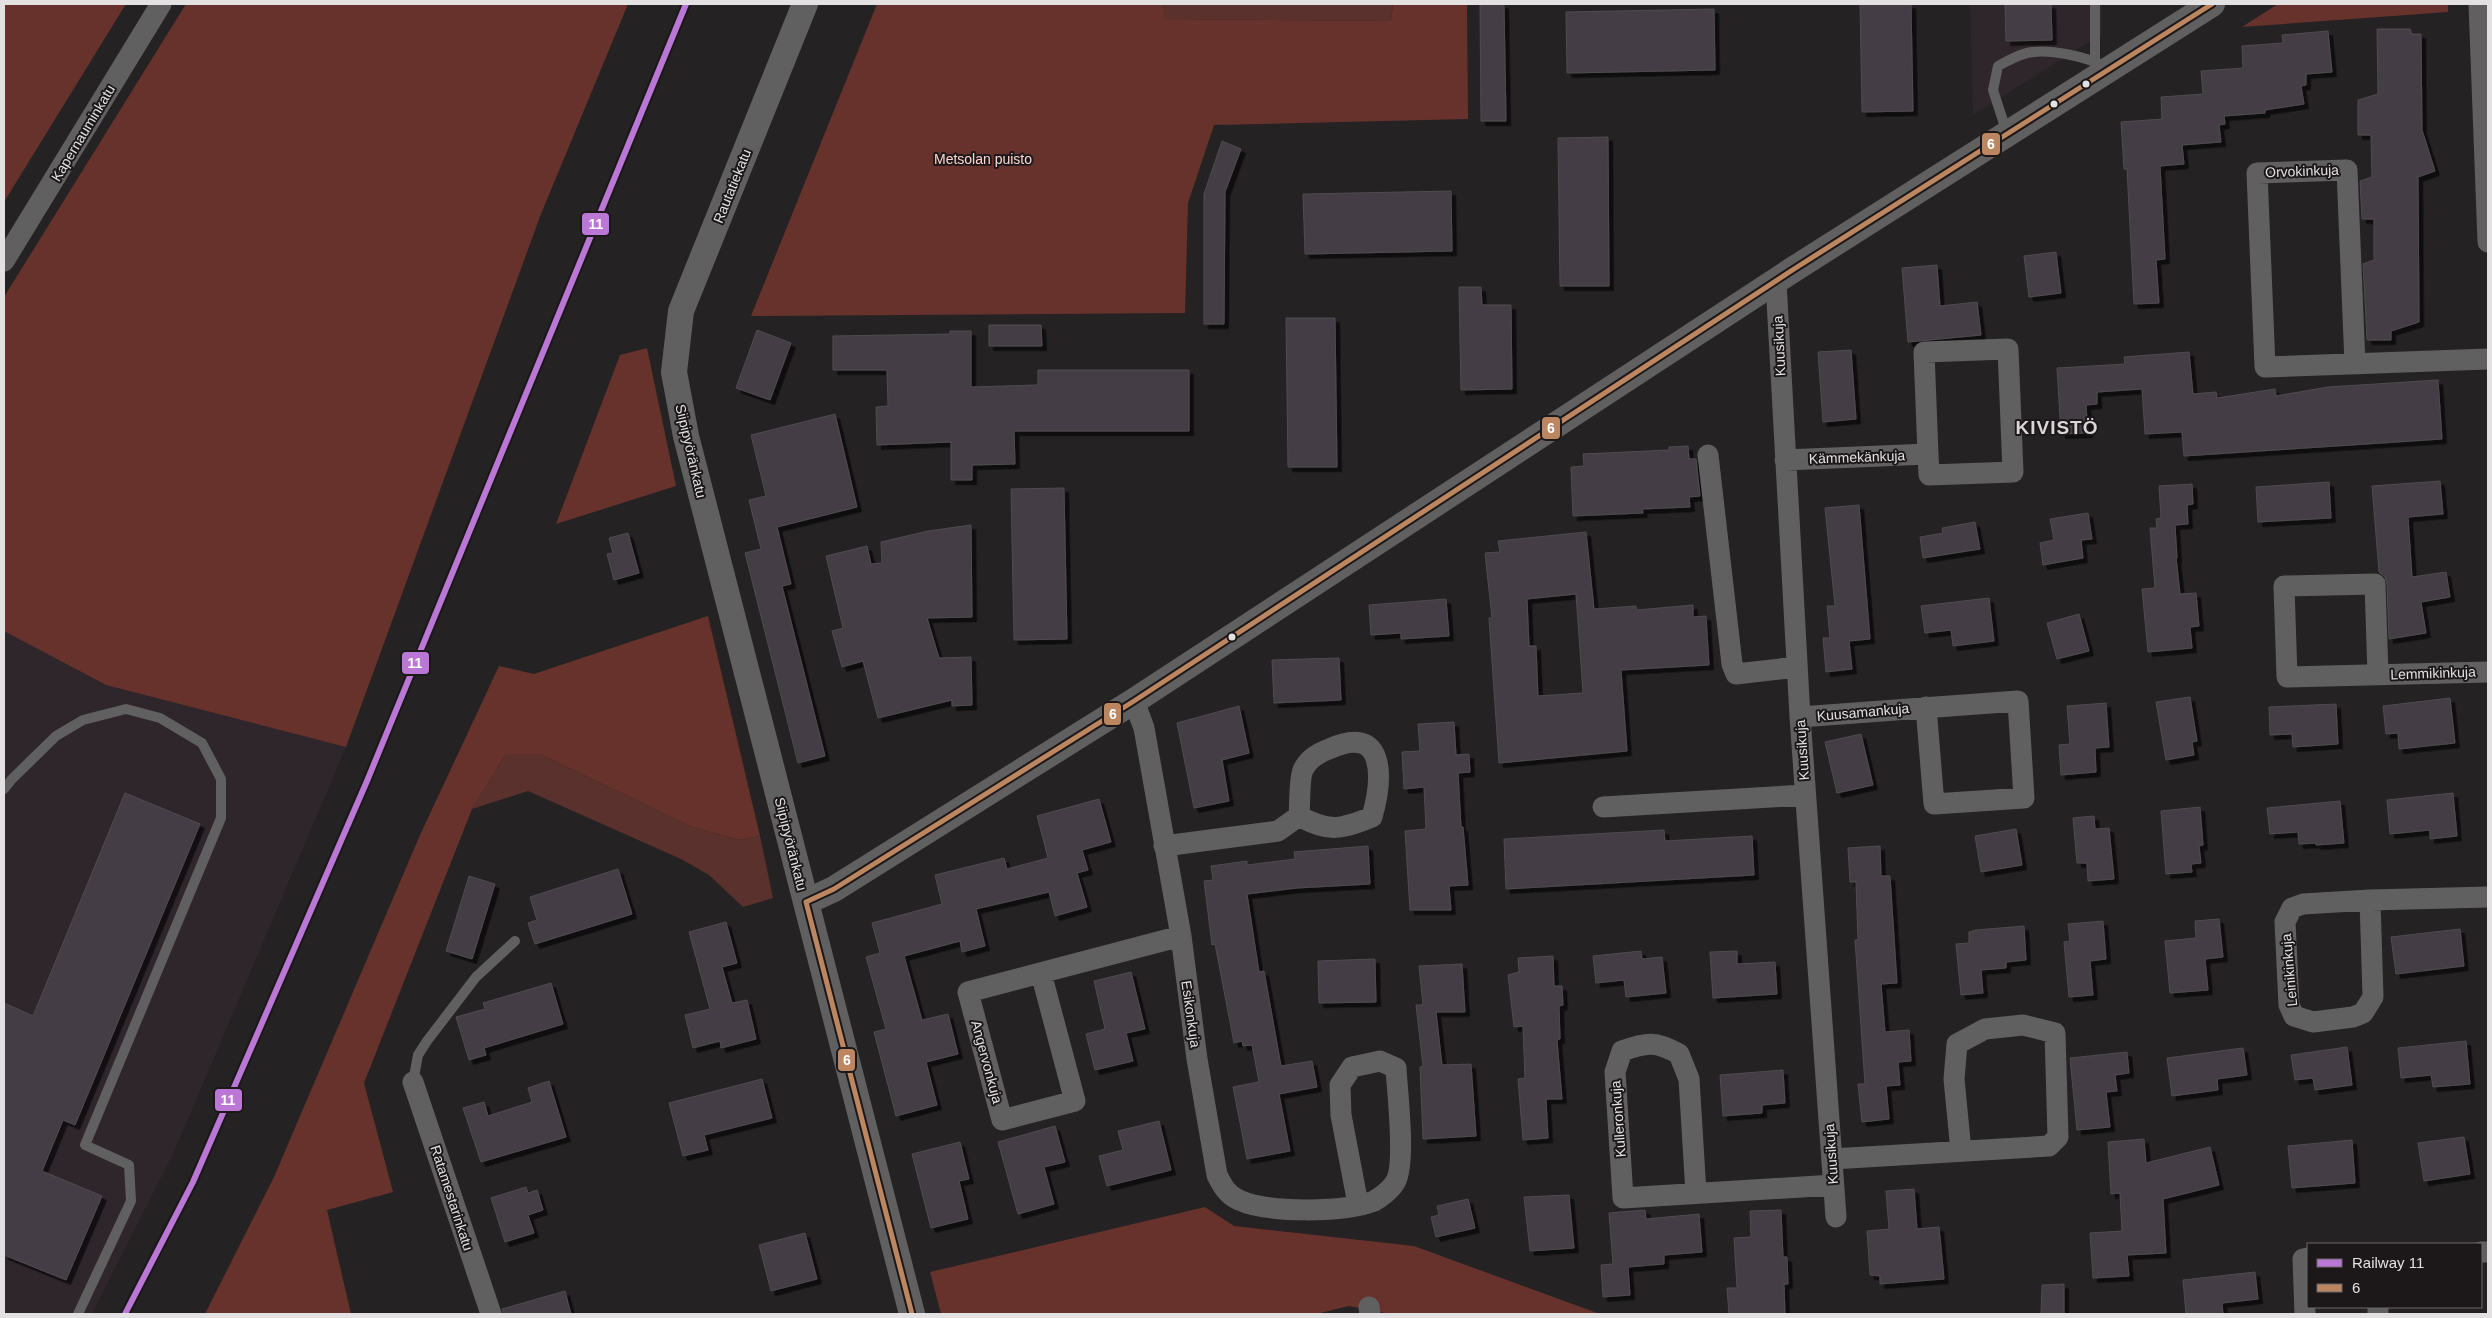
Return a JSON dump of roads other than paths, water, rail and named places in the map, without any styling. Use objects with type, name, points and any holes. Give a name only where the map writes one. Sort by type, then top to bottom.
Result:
[{"type":"street","name":"Kapernauminkatu","points":[[4,261],[161,4]]},
{"type":"street","name":"Rautatiekatu","points":[[674,372],[681,311],[805,4]]},
{"type":"street","points":[[806,902],[834,889],[1134,702],[2007,133],[2102,64],[2212,4]]},
{"type":"street","points":[[2479,4],[2485,52],[2488,242]]},
{"type":"street","name":"Orvokinkuja","points":[[2355,364],[2347,170],[2257,173],[2265,367],[2355,364],[2488,359]]},
{"type":"street","name":"Kuusikuja","points":[[1776,282],[1800,717],[1836,1218]]},
{"type":"street","points":[[2008,349],[2013,472],[1929,475],[1928,454],[1924,352],[2008,349]]},
{"type":"street","name":"Siipipyöränkatu","points":[[674,372],[686,436],[912,1314]]},
{"type":"street","name":"Kämmekänkuja","points":[[1785,460],[1928,454]]},
{"type":"street","points":[[1708,455],[1732,664],[1736,674],[1797,666]]},
{"type":"street","name":"Lemmikinkuja","points":[[2378,675],[2375,584],[2284,586],[2287,677],[2378,675],[2488,672]]},
{"type":"street","name":"Kuusamankuja","points":[[1800,717],[1926,707],[2018,701],[2024,798],[1934,804],[1926,707]]},
{"type":"street","name":"Esikonkuja","points":[[1134,702],[1144,728],[1181,936],[1198,1068],[1217,1175],[1224,1189],[1237,1200],[1264,1209],[1312,1210],[1358,1204],[1375,1200],[1395,1183],[1401,1162],[1396,1068],[1380,1061],[1352,1067],[1340,1085],[1341,1115],[1358,1204]]},
{"type":"street","points":[[1358,740],[1370,747],[1377,761],[1378,784],[1372,816],[1336,829],[1317,826],[1300,816],[1302,771],[1315,755],[1336,746],[1358,740]]},
{"type":"street","points":[[1603,808],[1805,795]]},
{"type":"street","points":[[1164,846],[1278,831],[1300,816]]},
{"type":"street","name":"Leinikinkuja","points":[[2370,900],[2373,997],[2363,1013],[2353,1017],[2313,1022],[2294,1016],[2289,1005],[2285,922],[2292,908],[2303,904],[2370,900],[2488,897]]},
{"type":"street","name":"Angervonkuja","points":[[1041,973],[1075,1101],[1002,1120],[968,992],[1181,936]]},
{"type":"street","points":[[1832,1159],[2049,1146],[2058,1137],[2055,1033],[2024,1025],[1986,1029],[1957,1044],[1954,1079],[1961,1151]]},
{"type":"street","name":"Kulleronkuja","points":[[1696,1193],[1689,1079],[1679,1054],[1661,1044],[1642,1044],[1622,1051],[1615,1072],[1623,1198],[1833,1185]]},
{"type":"street","name":"Ratamestarinkatu","points":[[413,1082],[491,1314]]},
{"type":"street","points":[[2305,1314],[2303,1258],[2307,1258]]},
{"type":"lane","points":[[2007,133],[1993,90],[1998,66],[2028,52],[2062,54],[2102,64],[2095,4]]},
{"type":"lane","points":[[4,790],[12,779],[56,736],[83,720],[126,709],[160,718],[202,743],[221,779],[221,818],[85,1145],[129,1165],[131,1201],[78,1314]]},
{"type":"lane","points":[[413,1082],[418,1055],[428,1041],[476,977],[515,941]]},
{"type":"rail line","name":"11","points":[[125,1314],[193,1182],[367,781],[686,4]]},
{"type":"district","name":"KIVISTÖ","points":[[2057,427]]},
{"type":"park label","name":"Metsolan puisto","points":[[983,159]]}]
